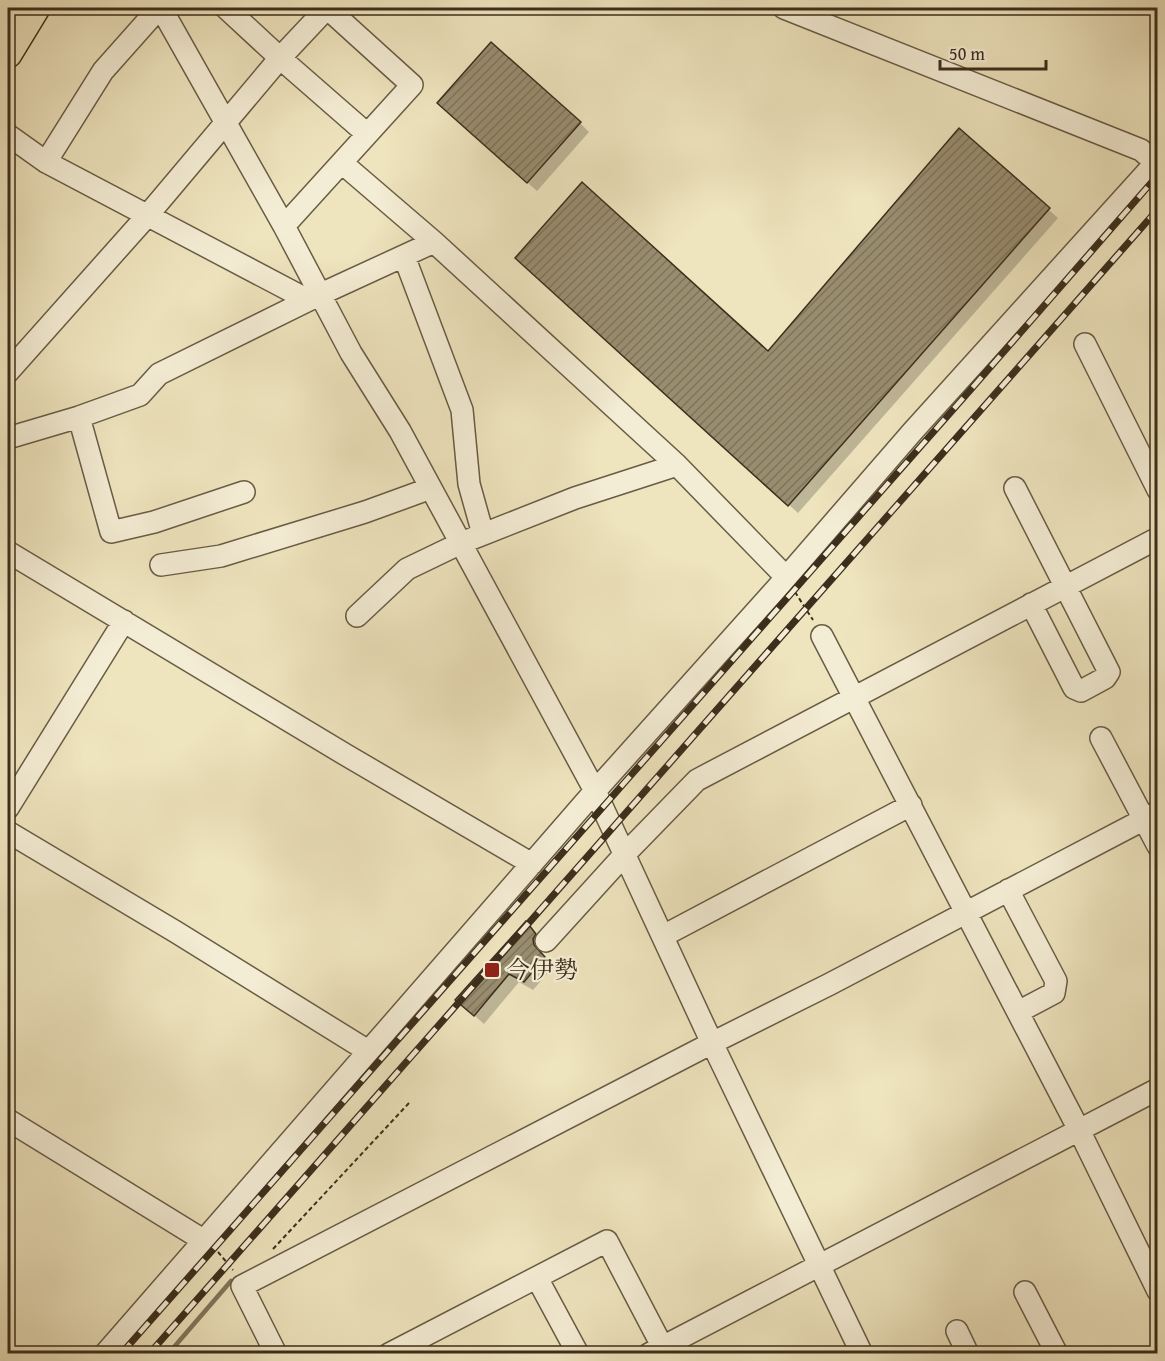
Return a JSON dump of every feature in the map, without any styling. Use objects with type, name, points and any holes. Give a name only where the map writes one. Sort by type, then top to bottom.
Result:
[{"type":"main road","points":[[8,54],[36,8]]},
{"type":"street","points":[[46,162],[104,71],[160,8],[284,226],[314,297],[400,431],[595,790],[712,1043],[862,1353]]},
{"type":"street","points":[[226,8],[367,134]]},
{"type":"street","points":[[8,372],[147,216],[280,58],[327,8],[412,85],[284,226]]},
{"type":"street","points":[[105,1353],[595,790],[913,431],[1157,162],[1141,150],[784,8]]},
{"type":"street","points":[[8,135],[46,162],[147,216],[314,297]]},
{"type":"street","points":[[342,163],[435,242],[677,465],[786,577]]},
{"type":"street","points":[[8,438],[79,417],[140,395],[159,374],[314,297],[435,242]]},
{"type":"street","points":[[404,256],[462,410],[469,483],[483,534]]},
{"type":"street","points":[[1085,344],[1158,489]]},
{"type":"street","points":[[79,417],[111,532],[154,522],[244,492]]},
{"type":"street","points":[[357,616],[407,569],[461,543],[575,498],[677,465]]},
{"type":"street","points":[[161,565],[221,555],[365,512],[431,488]]},
{"type":"street","points":[[1015,488],[1109,672],[1105,678],[1081,691],[1074,688],[1031,604]]},
{"type":"street","points":[[546,941],[625,854],[697,780],[1158,538]]},
{"type":"street","points":[[8,552],[532,864]]},
{"type":"street","points":[[8,808],[124,621]]},
{"type":"street","points":[[822,636],[1078,1128],[1158,1291]]},
{"type":"street","points":[[1101,738],[1150,815],[1158,846]]},
{"type":"street","points":[[663,936],[911,805]]},
{"type":"street","points":[[276,1353],[242,1286],[245,1284],[966,913],[1150,815]]},
{"type":"street","points":[[8,832],[176,932],[368,1051]]},
{"type":"street","points":[[1008,890],[1056,981],[1054,993],[1017,1012]]},
{"type":"street","points":[[389,1353],[607,1241],[656,1350],[985,1179],[1078,1128],[1158,1089]]},
{"type":"street","points":[[8,1120],[203,1240]]},
{"type":"street","points":[[537,1278],[578,1353]]},
{"type":"street","points":[[1025,1292],[1057,1353]]},
{"type":"street","points":[[957,1331],[968,1353]]},
{"type":"path","points":[[786,577],[822,636]]},
{"type":"path","points":[[268,1255],[409,1103]]},
{"type":"path","points":[[203,1240],[214,1248],[245,1284]]},
{"type":"building","points":[[491,42],[581,122],[527,183],[437,103]]},
{"type":"building","points":[[959,128],[1050,208],[788,506],[515,258],[582,182],[768,351]]},
{"type":"building","points":[[526,921],[536,934],[533,939],[534,945],[545,957],[524,982],[509,974],[474,1016],[455,1000]]},
{"type":"waterway","points":[[168,1354],[231,1281]]},
{"type":"railway","points":[[121,1354],[1158,175]]},
{"type":"railway","points":[[149,1354],[1158,209]]},
{"type":"place","name":"今伊勢","points":[[492,970]]}]
